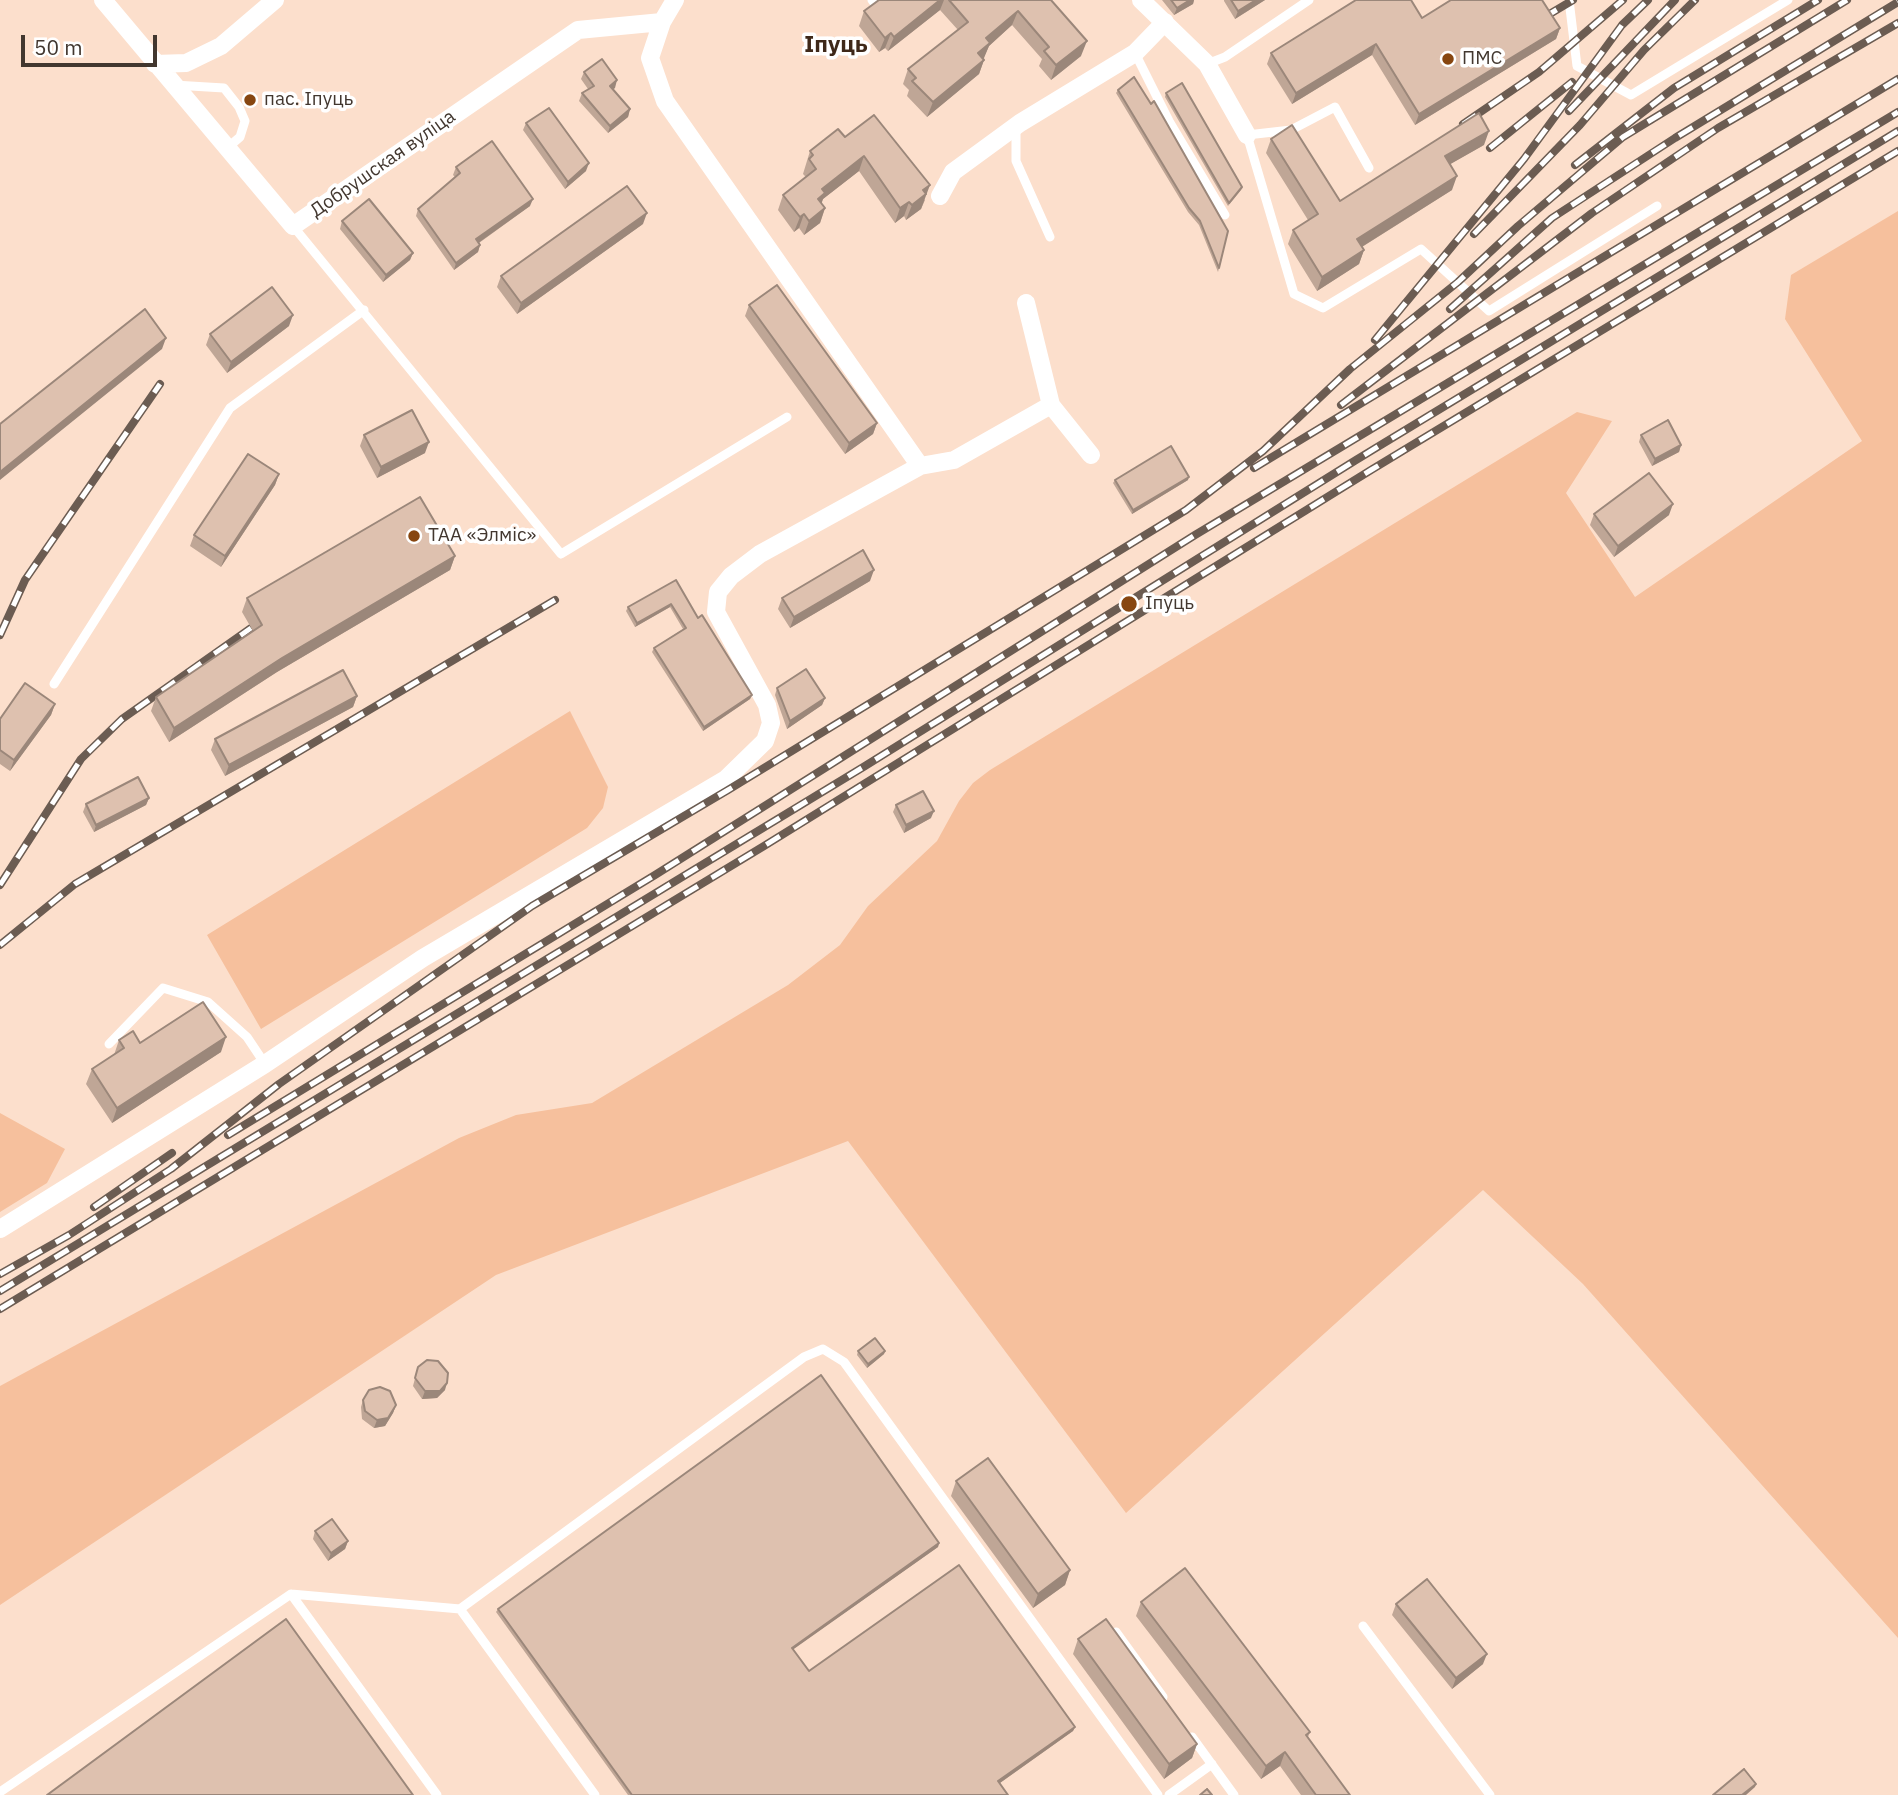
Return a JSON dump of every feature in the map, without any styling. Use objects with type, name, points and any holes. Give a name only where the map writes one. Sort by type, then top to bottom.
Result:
[{"type":"street","name":"Добрушская вуліца","points":[[103,0],[293,226],[578,30],[662,22]]},
{"type":"street","points":[[155,64],[186,63],[220,46],[275,0]]},
{"type":"street","points":[[675,0],[662,22],[650,58],[665,101],[920,466]]},
{"type":"street","points":[[1141,0],[1207,64],[1247,135]]},
{"type":"street","points":[[940,196],[953,172],[1016,126],[1135,53],[1166,22]]},
{"type":"street","points":[[1026,303],[1051,405],[1091,455]]},
{"type":"street","points":[[0,1229],[265,1064],[423,958],[726,779],[765,741],[771,723],[767,705],[716,612],[718,592],[731,576],[760,554],[920,466],[954,460],[1051,405]]},
{"type":"lane","points":[[872,0],[875,4],[880,0]]},
{"type":"lane","points":[[1207,64],[1225,57],[1248,38],[1309,0]]},
{"type":"lane","points":[[1569,0],[1577,66],[1632,95],[1788,0]]},
{"type":"lane","points":[[1135,53],[1169,121],[1225,215]]},
{"type":"lane","points":[[172,85],[224,88],[239,107],[245,121],[240,137],[226,149]]},
{"type":"lane","points":[[1369,168],[1335,107],[1291,130],[1247,135],[1294,295],[1323,308],[1421,249],[1489,311],[1657,206]]},
{"type":"lane","points":[[1016,126],[1016,161],[1050,237]]},
{"type":"lane","points":[[293,226],[561,554],[787,417]]},
{"type":"lane","points":[[54,684],[230,408],[364,310]]},
{"type":"lane","points":[[109,1044],[163,988],[208,1002],[247,1037],[265,1064]]},
{"type":"lane","points":[[0,1792],[291,1594],[460,1609],[804,1357],[823,1349],[844,1362],[1158,1795]]},
{"type":"lane","points":[[291,1594],[437,1795]]},
{"type":"lane","points":[[460,1609],[595,1795]]},
{"type":"lane","points":[[1363,1626],[1490,1795]]},
{"type":"lane","points":[[1116,1632],[1172,1709]]},
{"type":"lane","points":[[1188,1731],[1234,1795]]},
{"type":"lane","points":[[1169,1795],[1212,1764]]},
{"type":"shaded area","points":[[1898,211],[1898,1638],[1583,1284],[1483,1190],[1126,1513],[848,1141],[496,1275],[0,1605],[0,1386],[459,1138],[516,1115],[592,1103],[788,985],[840,945],[868,906],[937,841],[959,801],[973,783],[990,770],[1577,412],[1612,421],[1566,493],[1635,597],[1862,441],[1785,319],[1791,275]]},
{"type":"shaded area","points":[[570,711],[608,787],[603,808],[587,828],[261,1029],[207,935]]},
{"type":"shaded area","points":[[0,1113],[65,1149],[47,1183],[0,1212]]},
{"type":"building","points":[[879,0],[940,0],[894,37],[891,33],[885,38],[864,11]]},
{"type":"building","points":[[949,0],[1051,0],[1087,41],[1056,65],[1044,51],[1049,47],[1018,11],[986,38],[990,43],[978,53],[984,60],[933,102],[912,81],[916,78],[908,69],[968,22]]},
{"type":"building","points":[[1171,0],[1190,0],[1177,8]]},
{"type":"building","points":[[1231,0],[1256,0],[1238,11]]},
{"type":"building","name":"ПМС","points":[[1356,0],[1411,0],[1422,18],[1451,0],[1542,0],[1560,28],[1419,114],[1376,44],[1296,93],[1271,53]]},
{"type":"building","points":[[602,59],[617,80],[610,86],[630,109],[610,126],[582,93],[594,86],[584,72]]},
{"type":"building","points":[[1134,77],[1151,104],[1154,101],[1228,231],[1219,268],[1200,221],[1189,208],[1118,90]]},
{"type":"building","points":[[1182,83],[1242,187],[1229,203],[1166,93]]},
{"type":"building","points":[[549,108],[589,163],[568,182],[526,123]]},
{"type":"building","points":[[1479,113],[1489,131],[1445,156],[1457,176],[1357,239],[1364,250],[1322,277],[1293,230],[1318,214],[1271,139],[1292,125],[1340,201]]},
{"type":"building","points":[[874,115],[930,185],[923,190],[926,194],[912,205],[909,202],[900,208],[864,156],[822,189],[825,193],[818,199],[825,208],[809,221],[804,214],[800,217],[783,195],[816,169],[809,159],[813,155],[810,151],[838,129],[845,137]]},
{"type":"building","points":[[492,141],[533,199],[476,239],[480,245],[456,263],[418,209],[460,173],[456,167]]},
{"type":"building","points":[[627,186],[647,213],[521,303],[501,276]]},
{"type":"building","points":[[369,199],[413,253],[386,275],[342,221]]},
{"type":"building","points":[[777,285],[877,423],[849,443],[749,305]]},
{"type":"building","points":[[272,287],[293,315],[231,362],[210,334]]},
{"type":"building","points":[[145,309],[166,338],[0,472],[0,424]]},
{"type":"building","points":[[412,410],[429,442],[381,467],[364,435]]},
{"type":"building","points":[[1668,420],[1681,445],[1655,459],[1641,435]]},
{"type":"building","points":[[1171,446],[1189,477],[1133,510],[1115,480]]},
{"type":"building","points":[[248,454],[279,474],[225,556],[194,535]]},
{"type":"building","points":[[1649,473],[1673,504],[1618,546],[1594,514]]},
{"type":"building","points":[[420,497],[455,556],[282,658],[174,728],[156,697],[262,625],[247,598]]},
{"type":"building","points":[[863,550],[874,570],[794,617],[782,598]]},
{"type":"building","points":[[676,580],[698,618],[702,615],[752,695],[704,727],[654,648],[686,628],[671,604],[637,623],[628,607]]},
{"type":"building","points":[[806,669],[825,698],[790,721],[777,688]]},
{"type":"building","points":[[343,670],[357,696],[229,765],[215,739]]},
{"type":"building","points":[[25,683],[55,704],[14,760],[0,750],[0,719]]},
{"type":"building","points":[[138,777],[149,798],[96,825],[86,804]]},
{"type":"building","points":[[923,791],[934,811],[906,825],[896,805]]},
{"type":"building","points":[[203,1002],[226,1037],[117,1108],[92,1069],[124,1048],[119,1040],[133,1031],[140,1043]]},
{"type":"building","points":[[875,1338],[885,1351],[868,1364],[858,1351]]},
{"type":"building","points":[[427,1360],[438,1361],[448,1373],[447,1383],[440,1391],[425,1391],[415,1378],[418,1367]]},
{"type":"building","points":[[821,1375],[939,1543],[792,1648],[809,1671],[959,1565],[1075,1727],[998,1781],[1008,1795],[632,1795],[498,1609]]},
{"type":"building","points":[[380,1387],[390,1391],[396,1405],[388,1418],[377,1420],[365,1411],[363,1400],[369,1390]]},
{"type":"building","points":[[988,1458],[1070,1570],[1038,1594],[956,1481]]},
{"type":"building","points":[[332,1519],[348,1541],[331,1553],[315,1531]]},
{"type":"building","points":[[1185,1568],[1310,1732],[1306,1735],[1350,1795],[1316,1795],[1285,1752],[1266,1766],[1141,1602]]},
{"type":"building","points":[[1427,1579],[1487,1654],[1456,1678],[1396,1604]]},
{"type":"building","points":[[286,1619],[413,1795],[47,1795]]},
{"type":"building","points":[[1106,1619],[1197,1744],[1169,1764],[1078,1639]]},
{"type":"building","points":[[1744,1769],[1756,1784],[1742,1795],[1713,1795]]},
{"type":"building","points":[[1207,1789],[1212,1795],[1200,1795]]},
{"type":"railway","points":[[1543,18],[1573,0]]},
{"type":"railway","points":[[1463,124],[1539,72],[1623,0]]},
{"type":"railway","points":[[1375,340],[1524,159],[1622,25],[1648,0]]},
{"type":"railway","points":[[1569,111],[1675,0]]},
{"type":"railway","points":[[1474,234],[1580,125],[1644,50],[1695,0]]},
{"type":"railway","points":[[1575,165],[1674,88],[1818,0]]},
{"type":"railway","points":[[0,1274],[69,1235],[171,1169],[279,1084],[532,906],[728,790],[1186,510],[1263,451],[1350,369],[1458,282],[1518,226],[1623,137],[1847,0]]},
{"type":"railway","points":[[1450,309],[1552,218],[1675,138],[1898,2]]},
{"type":"railway","points":[[1341,405],[1592,213],[1718,128],[1898,23]]},
{"type":"railway","points":[[1254,468],[1898,79]]},
{"type":"railway","points":[[1490,148],[1572,82]]},
{"type":"railway","points":[[228,1135],[655,875],[1195,535],[1898,112]]},
{"type":"railway","points":[[0,1291],[865,766],[1356,460],[1898,131]]},
{"type":"railway","points":[[0,1309],[764,846],[1371,470],[1898,151]]},
{"type":"railway","points":[[0,635],[25,580],[160,384]]},
{"type":"railway","points":[[0,945],[75,884],[555,600]]},
{"type":"railway","points":[[0,885],[81,759],[122,719],[251,628]]},
{"type":"railway","points":[[94,1207],[172,1153]]},
{"type":"place","name":"ПМС","points":[[1448,59]]},
{"type":"place","name":"пас. Іпуць","points":[[250,100]]},
{"type":"place","name":"ТАА «Элміс»","points":[[414,536]]},
{"type":"place","name":"Іпуць","points":[[1129,604]]},
{"type":"district","name":"Іпуць","points":[[836,45]]}]
